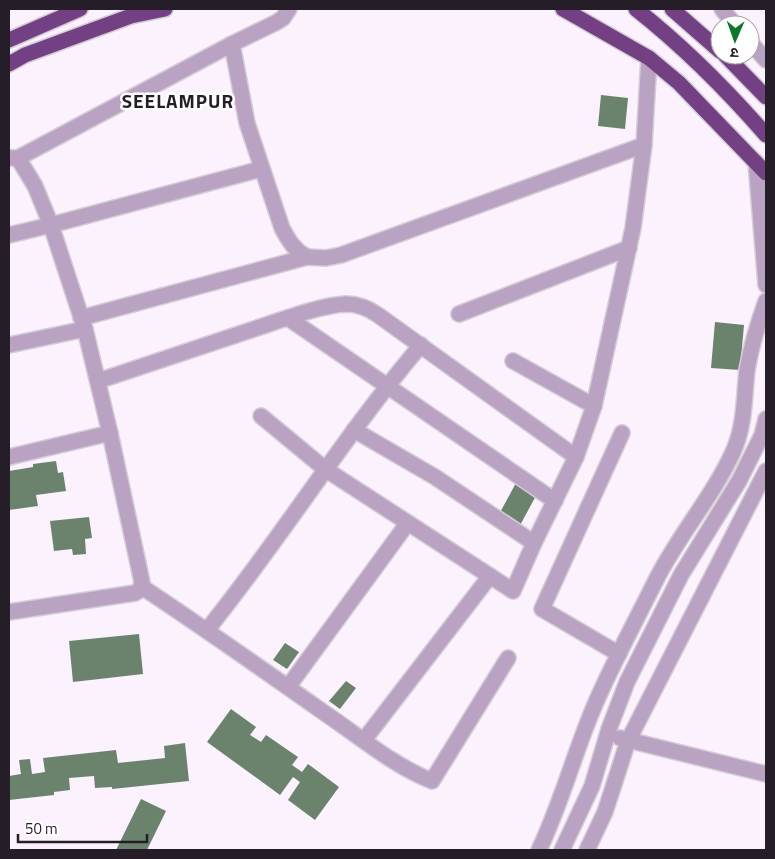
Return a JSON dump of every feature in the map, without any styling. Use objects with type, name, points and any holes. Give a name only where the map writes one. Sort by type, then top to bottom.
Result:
[{"type":"highway","points":[[9,40],[80,9]]},
{"type":"highway","points":[[9,64],[25,55],[131,16],[165,9]]},
{"type":"highway","points":[[563,9],[649,58],[679,83],[761,168]]},
{"type":"highway","points":[[636,9],[688,53],[733,97],[766,135]]},
{"type":"highway","points":[[672,9],[710,42]]},
{"type":"highway","points":[[735,65],[766,97]]},
{"type":"street","points":[[289,9],[277,22],[13,158],[35,186],[51,225],[83,323],[110,432],[142,587],[364,740],[413,772],[432,781],[508,658]]},
{"type":"street","points":[[232,44],[244,114],[261,169],[282,228],[289,242],[297,251],[307,257]]},
{"type":"street","points":[[261,416],[325,469],[513,591],[576,457],[594,406],[633,228],[644,144],[649,58]]},
{"type":"street","points":[[9,345],[307,257],[326,258],[341,255],[644,144]]},
{"type":"street","points":[[761,168],[766,285]]},
{"type":"street","points":[[9,235],[261,169]]},
{"type":"street","points":[[459,314],[629,248]]},
{"type":"street","points":[[538,850],[551,824],[596,702],[666,560],[733,452],[740,433],[745,402],[747,370],[766,301]]},
{"type":"street","points":[[98,381],[288,318],[344,304],[356,305],[365,307],[420,344],[576,457]]},
{"type":"street","points":[[288,318],[555,501]]},
{"type":"street","points":[[207,630],[241,588],[386,386],[420,344]]},
{"type":"street","points":[[513,362],[594,406]]},
{"type":"street","points":[[562,850],[592,786],[627,682],[681,574],[739,481],[762,435],[766,419]]},
{"type":"street","points":[[354,430],[435,477],[534,543]]},
{"type":"street","points":[[9,457],[110,432]]},
{"type":"street","points":[[620,654],[542,609],[622,433]]},
{"type":"street","points":[[587,850],[605,812],[628,742],[766,471]]},
{"type":"street","points":[[739,481],[756,490]]},
{"type":"street","points":[[288,687],[407,524]]},
{"type":"street","points":[[364,740],[490,576]]},
{"type":"street","points":[[9,612],[135,593],[142,587]]},
{"type":"street","points":[[608,734],[628,742],[766,774]]},
{"type":"building","points":[[601,95],[628,98],[625,129],[598,126]]},
{"type":"building","points":[[715,322],[744,325],[740,370],[711,368]]},
{"type":"building","points":[[56,461],[58,473],[63,472],[66,491],[36,495],[38,506],[9,510],[9,471],[33,467],[33,464]]},
{"type":"building","points":[[517,481],[538,492],[518,529],[497,518]]},
{"type":"building","points":[[89,517],[92,538],[85,539],[86,554],[73,555],[72,549],[54,551],[50,521]]},
{"type":"building","points":[[139,634],[143,674],[73,682],[69,641]]},
{"type":"building","points":[[285,643],[299,652],[287,669],[273,660]]},
{"type":"building","points":[[346,681],[356,688],[340,709],[329,701]]},
{"type":"building","points":[[231,709],[256,727],[250,735],[261,742],[266,735],[298,757],[292,765],[302,772],[308,764],[339,787],[315,820],[288,800],[300,782],[293,777],[280,795],[207,742]]},
{"type":"building","points":[[185,743],[189,781],[112,789],[112,787],[95,788],[94,776],[69,778],[70,790],[54,792],[54,795],[9,800],[9,776],[21,774],[19,760],[30,759],[32,774],[45,772],[43,758],[116,750],[118,763],[165,758],[164,746]]},
{"type":"building","points":[[141,799],[166,811],[147,850],[116,850]]},
{"type":"district","name":"SEELAMPUR","points":[[178,100]]}]
